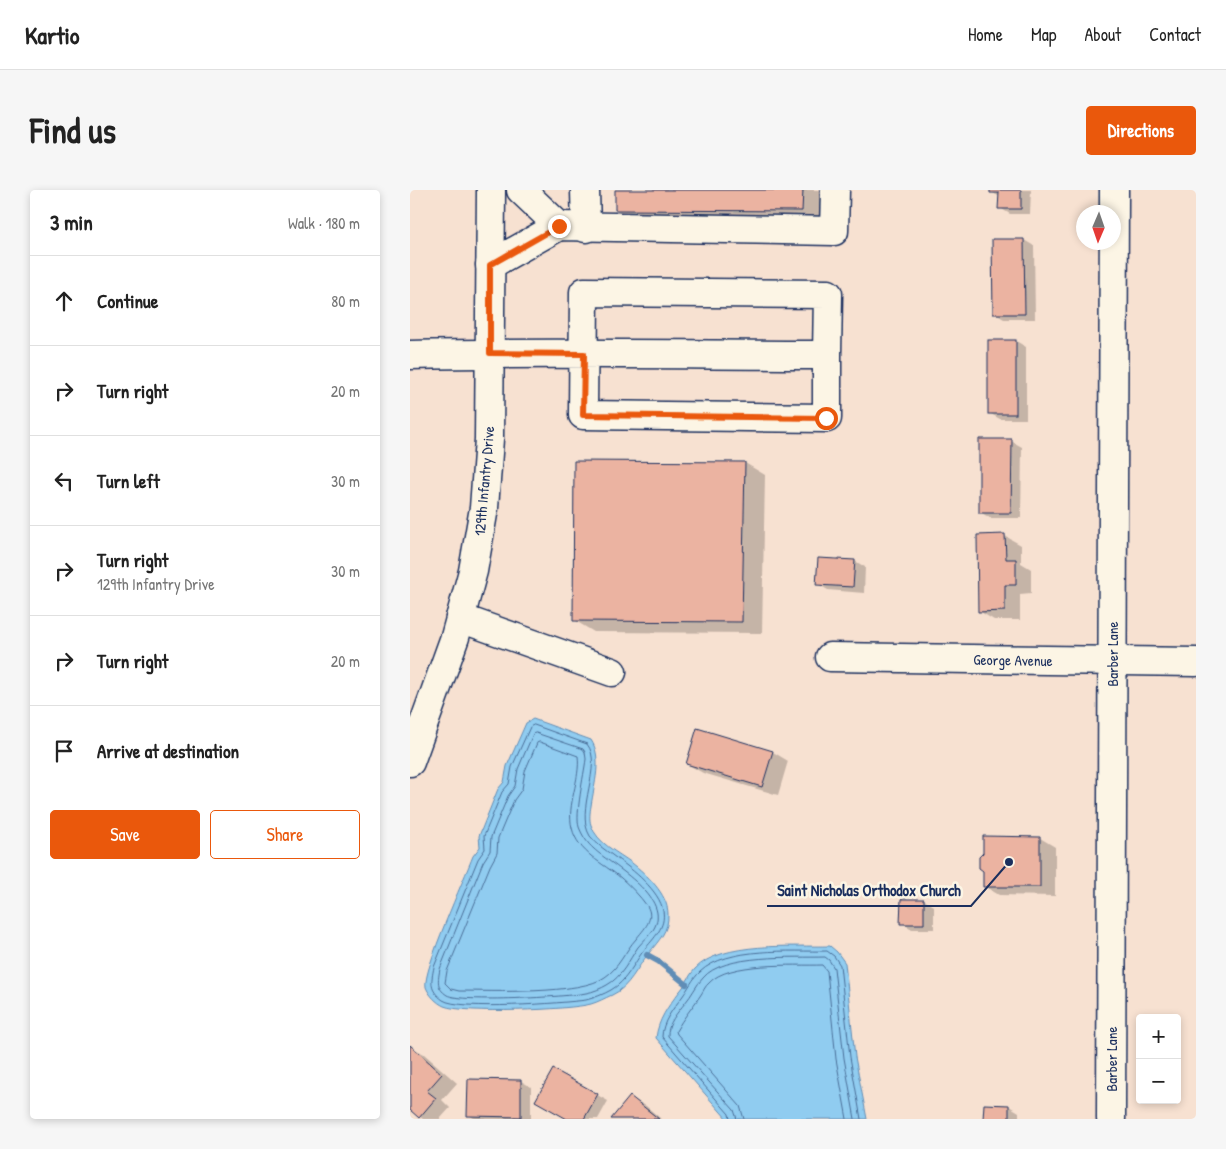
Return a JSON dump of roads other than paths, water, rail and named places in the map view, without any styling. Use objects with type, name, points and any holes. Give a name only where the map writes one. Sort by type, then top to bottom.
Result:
[{"type":"street","name":"129th Infantry Drive","points":[[410,762],[460,618],[473,571],[484,508],[489,439],[491,190]]},
{"type":"street","points":[[521,190],[573,227]]},
{"type":"street","points":[[573,227],[585,190]]},
{"type":"street","points":[[490,265],[573,227],[834,231],[835,190]]},
{"type":"street","name":"Barber Lane","points":[[1111,1119],[1114,190]]},
{"type":"street","points":[[584,292],[828,294],[827,356],[826,418],[583,415],[584,292]]},
{"type":"street","points":[[410,355],[490,353],[827,356]]},
{"type":"street","points":[[460,618],[612,672]]},
{"type":"street","name":"George Avenue","points":[[830,657],[1196,662]]},
{"type":"water","points":[[533,719],[591,740],[595,747],[597,763],[590,813],[591,825],[598,837],[608,847],[632,863],[655,885],[667,907],[667,925],[660,939],[624,987],[594,1003],[562,1008],[516,1010],[472,1010],[444,1006],[429,993],[426,987],[431,963],[473,856],[480,847],[479,836],[498,789],[504,782],[507,766],[526,723]]},
{"type":"water","points":[[830,946],[845,963],[855,1057],[867,1119],[727,1119],[656,1038],[664,1013],[695,969],[707,960],[722,954],[759,947]]},
{"type":"waterway","points":[[647,955],[658,961],[686,984]]},
{"type":"place","name":"Saint Nicholas Orthodox Church","points":[[1009,862]]}]
